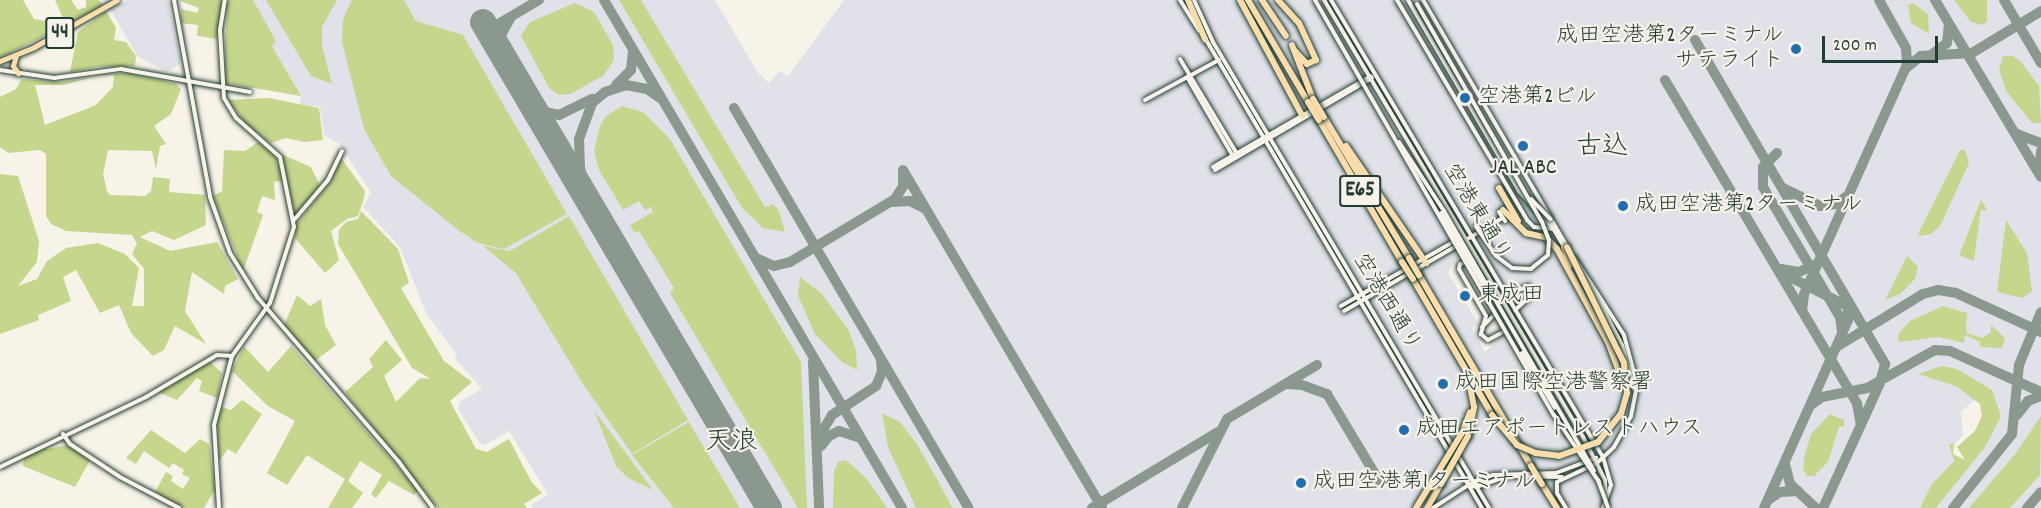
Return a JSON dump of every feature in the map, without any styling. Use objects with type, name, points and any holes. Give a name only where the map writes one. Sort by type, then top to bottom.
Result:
[{"type":"highway","points":[[1188,0],[1205,39]]},
{"type":"highway","points":[[1240,0],[1302,115]]},
{"type":"highway","name":"E65","points":[[1248,0],[1555,506]]},
{"type":"highway","points":[[1262,0],[1286,36]]},
{"type":"highway","name":"E65","points":[[1278,0],[1299,23],[1316,60],[1307,64],[1293,47],[1310,100]]},
{"type":"highway","name":"E65","points":[[1321,118],[1337,137],[1406,260]]},
{"type":"highway","points":[[1337,137],[1353,154],[1425,261]]},
{"type":"highway","points":[[1499,188],[1521,227]]},
{"type":"highway","points":[[1501,211],[1521,227],[1552,242],[1593,311],[1619,367],[1623,406]]},
{"type":"highway","points":[[1566,247],[1579,286]]},
{"type":"highway","points":[[1459,358],[1492,415],[1517,445],[1536,453],[1559,456],[1581,451],[1605,437],[1623,406],[1627,382],[1624,363],[1566,247]]},
{"type":"highway","name":"E65","points":[[1416,277],[1459,358]]},
{"type":"highway","points":[[1427,508],[1465,434],[1474,407],[1470,385],[1459,358]]},
{"type":"highway","points":[[1416,508],[1465,434]]},
{"type":"main road","name":"44","points":[[0,61],[16,55],[117,0]]},
{"type":"main road","points":[[16,55],[13,66],[18,73]]},
{"type":"street","points":[[174,0],[215,215],[240,271],[267,310],[399,462],[433,508]]},
{"type":"street","points":[[219,508],[214,425],[232,356],[267,310],[292,236],[294,220],[279,157],[236,118],[225,104],[220,30],[225,0]]},
{"type":"street","name":"空港西通り","points":[[1180,0],[1269,137],[1360,298]]},
{"type":"street","name":"空港西通り","points":[[1194,0],[1220,59],[1263,140],[1471,483],[1489,508]]},
{"type":"street","points":[[1315,0],[1412,171],[1579,454],[1599,482]]},
{"type":"street","name":"空港東通り","points":[[1324,0],[1467,238],[1594,458],[1606,486],[1605,508]]},
{"type":"street","name":"空港東通り","points":[[1331,0],[1372,77]]},
{"type":"street","points":[[1397,0],[1527,219],[1534,227],[1553,230]]},
{"type":"street","points":[[1408,0],[1526,201],[1553,230],[1610,309],[1635,364],[1635,401],[1623,433],[1597,464],[1557,482],[1557,493]]},
{"type":"street","points":[[1415,0],[1522,186],[1550,240],[1548,255],[1541,263],[1524,270],[1506,266],[1476,226]]},
{"type":"street","points":[[1422,0],[1553,230]]},
{"type":"street","points":[[1422,0],[1566,247],[1598,297],[1622,345],[1633,378],[1635,401]]},
{"type":"street","points":[[1180,59],[1236,156]]},
{"type":"street","points":[[1145,100],[1220,59]]},
{"type":"street","points":[[0,70],[54,78],[121,69],[250,92]]},
{"type":"street","points":[[1269,137],[1302,115],[1372,77]]},
{"type":"street","points":[[1214,169],[1372,77]]},
{"type":"street","points":[[1388,126],[1417,168],[1584,451],[1599,482],[1605,508]]},
{"type":"street","points":[[294,220],[328,180],[342,151]]},
{"type":"street","points":[[1417,168],[1522,353],[1584,451]]},
{"type":"street","points":[[1412,171],[1441,213]]},
{"type":"street","points":[[1522,186],[1551,219]]},
{"type":"street","points":[[1342,309],[1425,261],[1503,220],[1501,211]]},
{"type":"street","name":"空港東通り","points":[[1467,238],[1515,310],[1603,457],[1611,485],[1605,508]]},
{"type":"street","points":[[1482,327],[1492,320],[1495,311],[1469,266],[1462,262],[1459,269],[1486,316],[1482,327],[1481,334],[1488,340],[1509,329]]},
{"type":"street","points":[[1503,303],[1506,296],[1529,286]]},
{"type":"street","points":[[1515,310],[1534,292]]},
{"type":"street","points":[[0,467],[63,434],[146,398],[217,355],[232,356]]},
{"type":"street","points":[[1555,408],[1579,454]]},
{"type":"street","points":[[63,434],[70,444],[120,477],[179,508]]},
{"type":"street","points":[[1433,508],[1471,483],[1506,472],[1564,471],[1594,458],[1603,457]]},
{"type":"street","points":[[1543,473],[1566,508]]},
{"type":"street","points":[[1476,487],[1508,477],[1548,479],[1572,474]]},
{"type":"street","points":[[1471,483],[1482,508]]},
{"type":"shaded area","points":[[127,0],[168,0],[181,63],[167,72],[138,57],[110,9]]},
{"type":"shaded area","points":[[253,0],[715,0],[758,73],[769,83],[780,71],[788,76],[844,0],[2041,0],[2041,508],[533,508],[531,505],[548,494],[509,431],[485,445],[479,442],[458,409],[460,402],[482,389],[454,357],[457,355],[426,313],[400,247],[363,207],[371,193],[339,143],[324,135],[320,107],[300,104],[301,96],[272,46]],"holes":[[[1470,252],[1528,351],[1520,364],[1501,337],[1485,352],[1472,328],[1478,323],[1448,273],[1455,260]],[[1974,400],[1980,404],[1982,416],[1975,432],[1957,447],[1966,458],[1962,461],[1953,454],[1952,447],[1963,435],[1961,412]]]},
{"type":"green space","points":[[0,0],[23,0],[34,19],[58,23],[63,18],[55,0],[71,0],[78,10],[86,7],[86,0],[99,0],[103,6],[0,58]]},
{"type":"green space","points":[[178,0],[223,0],[217,39],[197,36],[198,25],[181,23],[181,9],[197,13],[199,8]]},
{"type":"green space","points":[[227,0],[253,0],[276,41],[272,46],[301,96],[224,83]]},
{"type":"green space","points":[[266,0],[337,0],[322,27],[322,46],[332,84],[311,76]]},
{"type":"green space","points":[[352,0],[404,0],[416,21],[463,35],[567,214],[504,249],[478,243],[458,230],[391,176],[364,129],[342,42],[343,19]]},
{"type":"green space","points":[[619,0],[641,0],[765,207],[773,204],[779,211],[785,232],[763,228],[742,208]]},
{"type":"green space","points":[[1954,0],[1987,0],[1987,22],[1982,25],[1971,22]]},
{"type":"green space","points":[[575,3],[594,12],[613,45],[614,60],[603,76],[570,94],[559,95],[549,88],[521,36],[530,22]]},
{"type":"green space","points":[[1913,3],[1928,14],[1929,34],[1911,23],[1908,5]]},
{"type":"green space","points":[[106,11],[116,28],[114,40],[126,42],[136,56],[135,66],[97,67],[70,72],[78,32]]},
{"type":"green space","points":[[2003,56],[2013,56],[2021,62],[2039,86],[2041,123],[2032,123],[2006,91],[1999,69]]},
{"type":"green space","points":[[129,73],[176,84],[181,89],[171,114],[154,126],[166,144],[160,146],[156,169],[152,151],[108,150],[103,174],[107,191],[110,195],[145,196],[151,191],[153,177],[170,179],[169,192],[205,195],[206,225],[174,240],[152,231],[140,237],[170,251],[217,242],[238,279],[225,286],[224,294],[192,272],[185,311],[206,344],[175,326],[164,350],[153,356],[131,333],[119,305],[100,313],[76,270],[63,277],[71,301],[38,315],[39,320],[0,334],[0,174],[18,176],[39,241],[37,262],[18,286],[37,279],[47,261],[66,248],[98,243],[125,254],[139,268],[132,306],[144,306],[144,269],[132,254],[137,243],[132,235],[66,231],[51,224],[46,216],[46,154],[40,150],[8,153],[0,147],[0,97],[16,89],[22,79],[63,82],[93,77],[63,85],[35,85],[45,125],[96,105],[113,87],[114,75],[100,75]]},
{"type":"green space","points":[[269,98],[319,108],[323,140],[304,142],[286,138],[271,143],[247,125],[228,100]]},
{"type":"green space","points":[[622,106],[643,112],[670,139],[801,362],[807,508],[798,508],[670,293],[674,288],[639,231],[635,233],[630,225],[653,212],[651,207],[645,210],[639,201],[623,210],[599,170],[594,151],[600,126],[606,116]]},
{"type":"green space","points":[[258,142],[275,156],[284,180],[274,182],[275,200],[262,196],[257,212],[263,215],[243,271],[213,196],[222,191],[224,150],[245,151]]},
{"type":"green space","points":[[1960,150],[1965,150],[1969,163],[1940,226],[1931,234],[1921,236],[1918,234]]},
{"type":"green space","points":[[281,154],[311,167],[320,186],[295,215]]},
{"type":"green space","points":[[341,158],[365,191],[358,216],[347,219],[331,231],[339,260],[325,273],[295,238],[296,225],[331,181]]},
{"type":"green space","points":[[1981,200],[1987,210],[1981,210],[1974,261],[1959,255]]},
{"type":"green space","points":[[361,211],[398,249],[409,283],[401,288],[444,361],[472,382],[450,401],[476,449],[487,452],[509,439],[531,481],[542,493],[524,504],[527,508],[438,508],[345,392],[373,367],[369,359],[386,340],[402,360],[384,376],[396,402],[420,378],[431,379],[412,368],[338,244],[339,230],[346,222],[358,219]]},
{"type":"green space","points":[[569,216],[688,420],[632,454],[583,384],[516,273],[483,246],[510,251]]},
{"type":"green space","points":[[2006,220],[2027,253],[2032,291],[2023,298],[1997,292]]},
{"type":"green space","points":[[1907,256],[1918,267],[1915,279],[1900,294],[1885,300]]},
{"type":"green space","points":[[800,277],[822,294],[849,331],[856,350],[857,370],[842,362],[815,334],[798,296]]},
{"type":"green space","points":[[297,295],[310,306],[321,299],[325,325],[336,345],[315,361],[284,325]]},
{"type":"green space","points":[[1943,306],[1967,313],[1966,333],[1983,338],[1991,332],[1991,325],[2005,338],[2002,348],[1980,347],[1980,342],[1965,335],[1964,343],[1938,337],[1898,342],[1899,333],[1910,321]]},
{"type":"green space","points":[[244,346],[268,372],[291,346],[418,490],[414,495],[389,481],[376,498],[371,494],[382,475],[360,461],[348,481],[363,493],[352,508],[328,508],[345,479],[307,455],[287,485],[267,473],[295,421],[268,406],[232,371]]},
{"type":"green space","points":[[210,362],[222,373],[217,398],[199,391],[202,381],[197,378],[177,400],[158,392]]},
{"type":"green space","points":[[1942,366],[1957,369],[1992,390],[2001,416],[1985,447],[1936,508],[1920,508],[1932,484],[1954,461],[1949,444],[1954,443],[1953,454],[1965,460],[1957,447],[1975,431],[1982,416],[1980,404],[1956,386],[1918,374]]},
{"type":"green space","points":[[242,400],[262,414],[236,454],[228,449],[219,461],[217,423],[222,407],[231,410]]},
{"type":"green space","points":[[594,410],[653,490],[628,478],[616,466]]},
{"type":"green space","points":[[882,413],[900,422],[917,444],[953,508],[916,508],[888,447]]},
{"type":"green space","points":[[1830,414],[1844,420],[1844,427],[1839,426],[1828,462],[1814,476],[1807,476],[1803,469],[1811,434]]},
{"type":"green space","points":[[2041,416],[2040,475],[2010,508],[1969,508],[2016,453]]},
{"type":"green space","points":[[689,422],[740,508],[674,508],[632,455]]},
{"type":"green space","points":[[151,430],[185,453],[200,439],[209,444],[215,489],[204,508],[183,508],[155,492],[166,472],[173,476],[171,481],[183,489],[190,478],[182,474],[184,470],[173,463],[169,468],[144,451],[136,464],[126,458]]},
{"type":"green space","points":[[68,445],[90,460],[75,487],[23,466],[24,457],[44,446],[47,449]]},
{"type":"green space","points":[[846,460],[866,478],[887,508],[833,508],[834,471],[838,462]]},
{"type":"taxiway","points":[[488,30],[539,0]]},
{"type":"taxiway","points":[[604,0],[902,508]]},
{"type":"taxiway","points":[[1802,311],[1804,294],[1907,65],[1906,48],[1879,0]]},
{"type":"taxiway","points":[[1935,0],[2041,177]]},
{"type":"taxiway","points":[[2004,0],[2041,63]]},
{"type":"taxiway","points":[[1906,68],[1921,56],[1972,53],[2041,11]]},
{"type":"taxiway","points":[[503,56],[501,35],[510,19]]},
{"type":"taxiway","points":[[1931,55],[1947,43],[1949,25]]},
{"type":"taxiway","points":[[1695,40],[1885,364],[1880,383],[1823,508]]},
{"type":"taxiway","points":[[616,85],[631,70],[633,51]]},
{"type":"taxiway","points":[[1665,80],[1857,403],[1861,425]]},
{"type":"taxiway","points":[[587,196],[580,168],[579,139],[592,103],[605,92],[626,85],[647,89],[660,98]]},
{"type":"taxiway","points":[[529,100],[545,112],[559,115],[592,99]]},
{"type":"taxiway","points":[[734,108],[969,508]]},
{"type":"taxiway","points":[[2017,134],[2041,143]]},
{"type":"taxiway","points":[[2039,171],[2041,151]]},
{"type":"taxiway","points":[[1777,153],[1763,167],[1763,187],[1840,317],[1842,332]]},
{"type":"taxiway","points":[[903,170],[1102,508]]},
{"type":"taxiway","points":[[756,258],[774,266],[790,262],[895,199],[903,186],[903,173]]},
{"type":"taxiway","points":[[1783,188],[1820,206],[1836,204],[1847,196]]},
{"type":"taxiway","points":[[892,202],[910,201],[924,208]]},
{"type":"taxiway","points":[[1781,269],[1799,272],[1814,265]]},
{"type":"taxiway","points":[[1780,272],[1851,308]]},
{"type":"taxiway","points":[[1838,346],[1923,294],[1938,290],[1956,293],[2041,332]]},
{"type":"taxiway","points":[[1764,508],[1848,320],[1848,302]]},
{"type":"taxiway","points":[[1953,508],[2012,434],[2019,365],[2041,312]]},
{"type":"taxiway","points":[[1811,405],[1822,397],[1867,388],[1935,350],[1950,351],[2041,392]]},
{"type":"taxiway","points":[[820,435],[832,415],[876,386],[882,372],[881,360]]},
{"type":"taxiway","points":[[813,362],[819,508]]},
{"type":"taxiway","points":[[1182,508],[1227,419],[1317,365]]},
{"type":"taxiway","points":[[1286,384],[1302,385],[1327,394],[1379,481]]},
{"type":"taxiway","points":[[2017,415],[2028,401],[2041,396]]},
{"type":"taxiway","points":[[821,446],[829,436],[839,431],[860,438]]},
{"type":"taxiway","points":[[1092,508],[1218,432]]},
{"type":"taxiway","points":[[1785,464],[1790,484],[1816,508]]},
{"type":"taxiway","points":[[1768,500],[1780,492],[1798,491]]},
{"type":"taxiway","points":[[2027,508],[2041,492]]},
{"type":"runway","points":[[483,22],[769,508]]},
{"type":"place","name":"成田空港第2ターミナル サテライト","points":[[1796,49]]},
{"type":"place","name":"空港第2ビル","points":[[1465,98]]},
{"type":"place","name":"JAL ABC","points":[[1523,146]]},
{"type":"place","name":"成田空港第2ターミナル","points":[[1623,206]]},
{"type":"place","name":"東成田","points":[[1465,296]]},
{"type":"place","name":"成田国際空港警察署","points":[[1443,384]]},
{"type":"place","name":"成田エアポートレストハウス","points":[[1404,430]]},
{"type":"place","name":"成田空港第1ターミナル","points":[[1301,483]]},
{"type":"district","name":"古込","points":[[1602,148]]},
{"type":"district","name":"天浪","points":[[731,443]]}]
